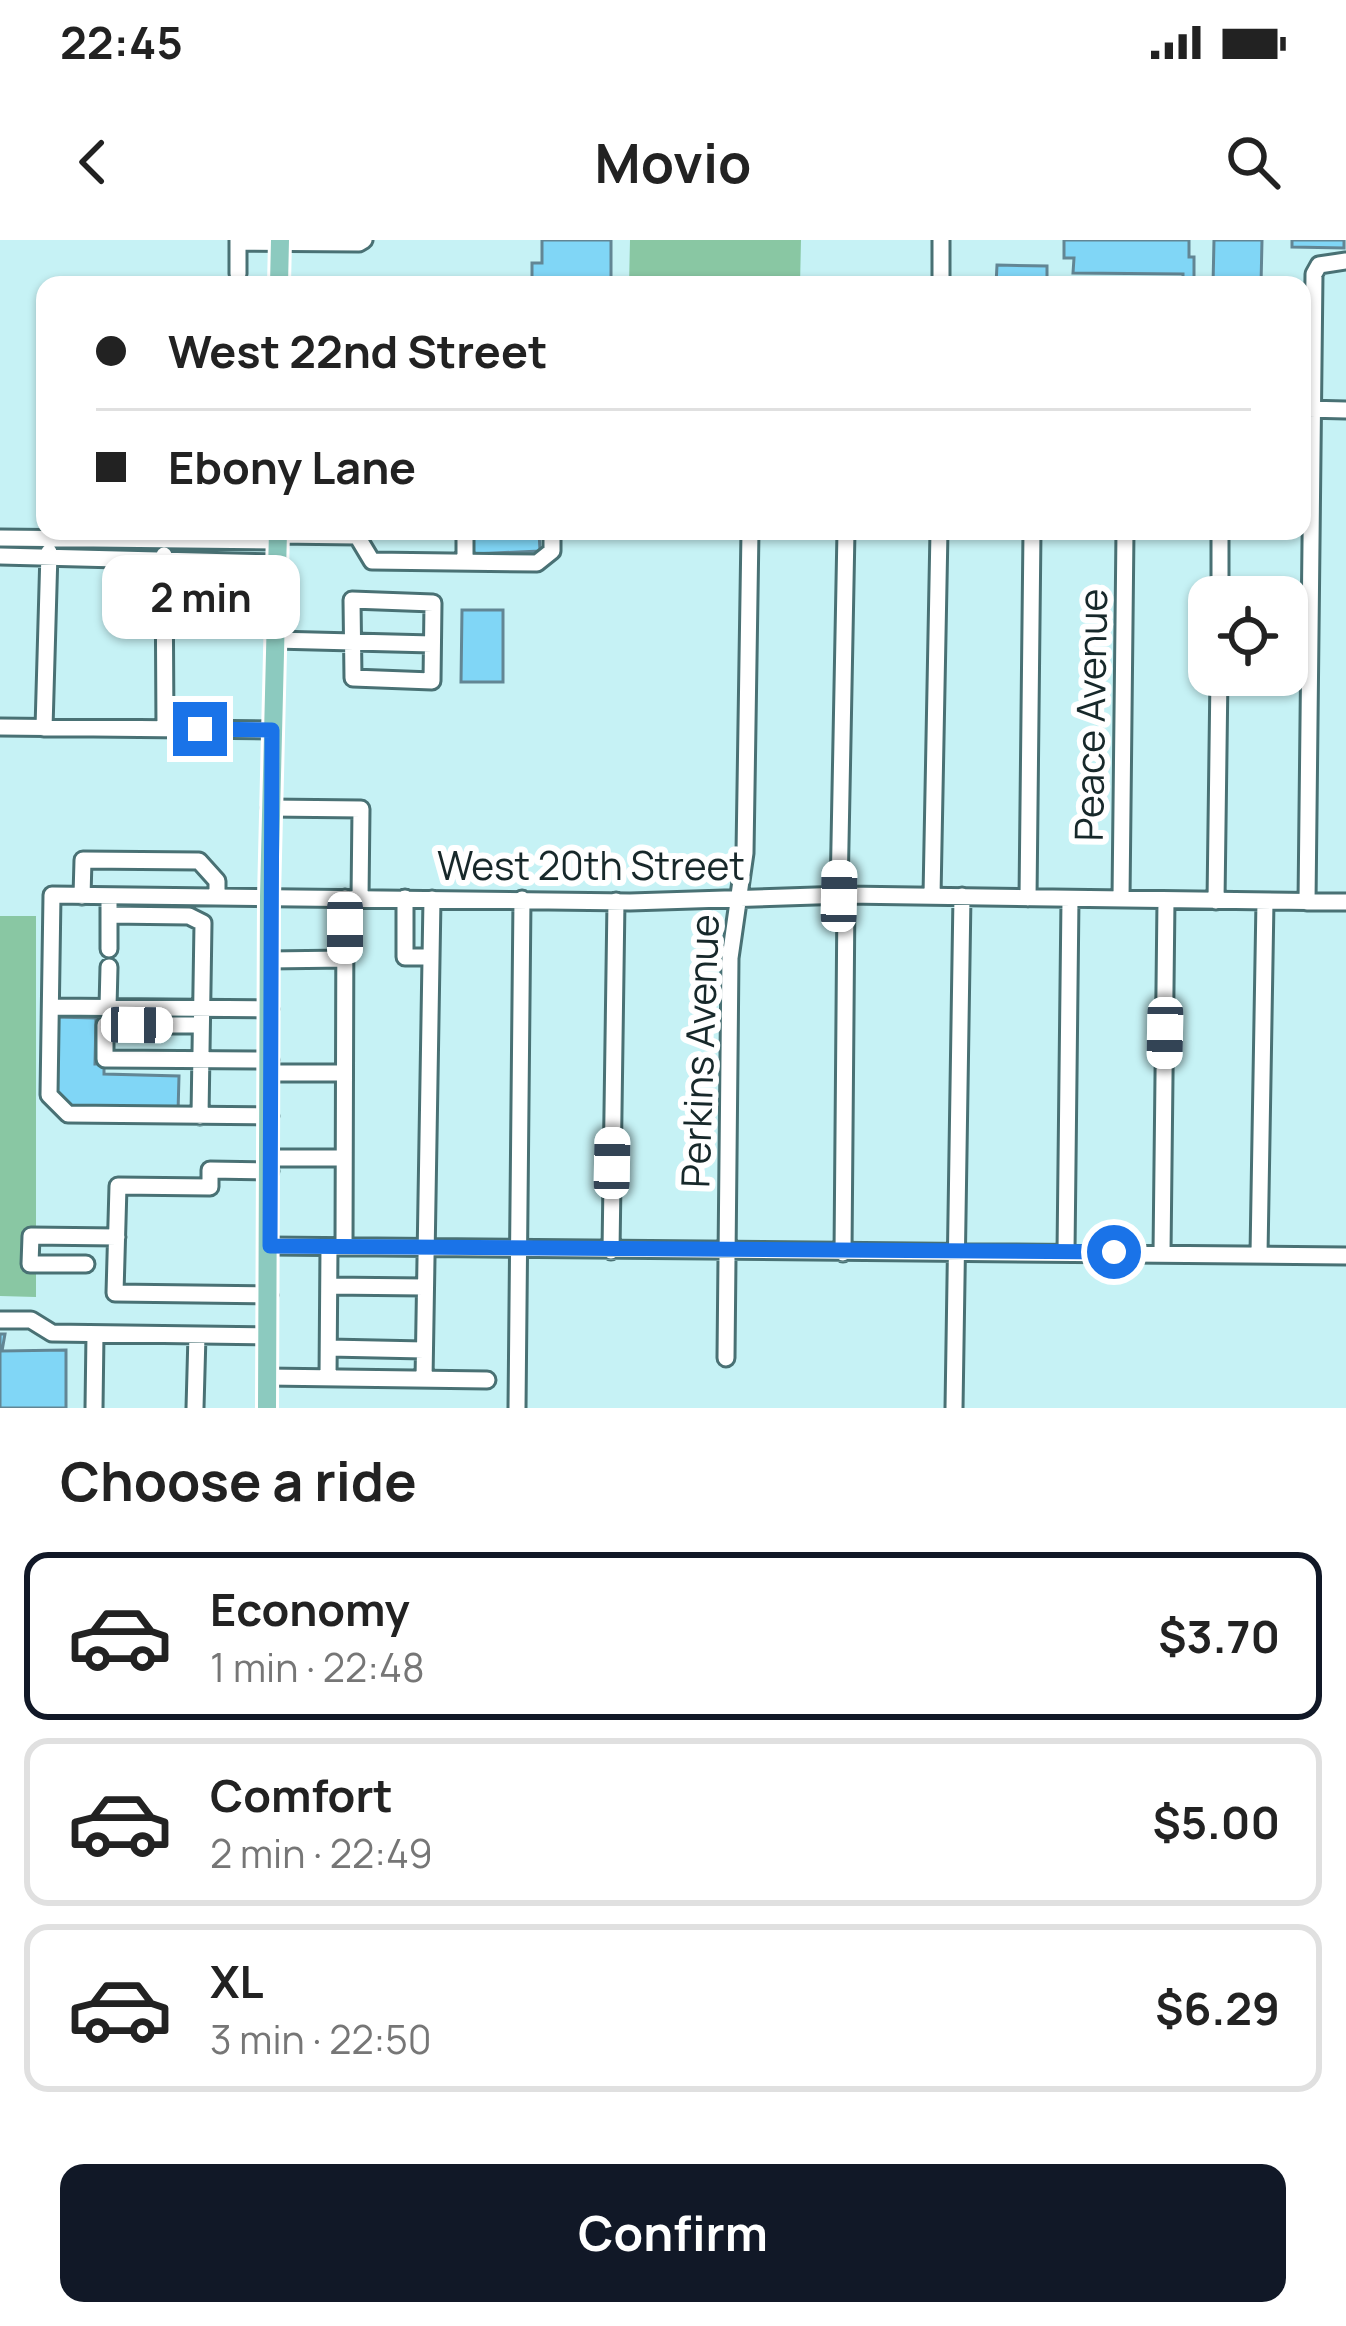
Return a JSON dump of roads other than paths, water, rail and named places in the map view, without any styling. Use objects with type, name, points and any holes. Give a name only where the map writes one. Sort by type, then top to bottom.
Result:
[{"type":"main road","points":[[279,276],[280,241]]},
{"type":"main road","points":[[267,1408],[270,808],[278,540]]},
{"type":"street","points":[[238,274],[238,241],[364,240]]},
{"type":"street","points":[[940,240],[940,276]]},
{"type":"street","points":[[1311,326],[1314,274],[1319,265],[1346,261]]},
{"type":"street","points":[[1311,410],[1346,410]]},
{"type":"street","points":[[0,538],[36,536]]},
{"type":"street","points":[[44,728],[49,540]]},
{"type":"street","points":[[164,729],[165,540]]},
{"type":"street","points":[[363,540],[372,561],[537,563],[552,551],[552,540]]},
{"type":"street","points":[[465,540],[465,562]]},
{"type":"street","name":"Perkins Avenue","points":[[726,1358],[730,958],[746,830],[750,540]]},
{"type":"street","points":[[842,1252],[846,540]]},
{"type":"street","points":[[932,896],[939,540]]},
{"type":"street","points":[[1028,898],[1032,540]]},
{"type":"street","name":"Peace Avenue","points":[[1121,899],[1125,540]]},
{"type":"street","points":[[1220,540],[1220,576]]},
{"type":"street","points":[[1307,540],[1307,902]]},
{"type":"street","points":[[0,556],[277,563]]},
{"type":"street","points":[[352,600],[433,603],[432,644],[432,681],[353,678],[352,600]]},
{"type":"street","points":[[274,640],[432,644]]},
{"type":"street","points":[[1216,901],[1219,696]]},
{"type":"street","points":[[0,727],[272,730]]},
{"type":"street","points":[[270,808],[362,809],[345,959],[344,1158],[329,1286],[328,1378]]},
{"type":"street","points":[[217,896],[217,881],[199,860],[83,860],[82,896],[52,895],[49,1094],[68,1114],[270,1116]]},
{"type":"street","name":"West 20th Street","points":[[82,896],[616,901],[843,895],[1346,902]]},
{"type":"street","points":[[109,896],[109,949]]},
{"type":"street","points":[[167,896],[167,915]]},
{"type":"street","points":[[954,1408],[962,896]]},
{"type":"street","points":[[405,898],[405,957],[431,958]]},
{"type":"street","points":[[424,1379],[432,899]]},
{"type":"street","points":[[517,1408],[522,899]]},
{"type":"street","points":[[1066,1252],[1070,899]]},
{"type":"street","points":[[1162,1253],[1166,900]]},
{"type":"street","points":[[611,1250],[616,901]]},
{"type":"street","points":[[1259,1254],[1264,901]]},
{"type":"street","points":[[110,915],[189,916],[203,923],[200,1115]]},
{"type":"street","points":[[269,960],[345,959]]},
{"type":"street","points":[[108,1007],[109,967]]},
{"type":"street","points":[[50,1007],[108,1007],[201,1017]]},
{"type":"street","points":[[269,1009],[105,1024],[105,1059],[201,1060],[344,1073]]},
{"type":"street","points":[[101,1264],[117,1237],[118,1186],[210,1187],[210,1170],[344,1158]]},
{"type":"street","points":[[101,1264],[30,1264],[31,1236],[117,1237]]},
{"type":"street","points":[[270,1246],[1346,1256]]},
{"type":"street","points":[[101,1264],[116,1293],[269,1295]]},
{"type":"street","points":[[329,1286],[424,1287]]},
{"type":"street","points":[[0,1320],[32,1320],[52,1334],[268,1336]]},
{"type":"street","points":[[94,1408],[95,1334]]},
{"type":"street","points":[[195,1408],[197,1335]]},
{"type":"street","points":[[328,1348],[424,1350]]},
{"type":"street","points":[[268,1377],[488,1380]]}]
